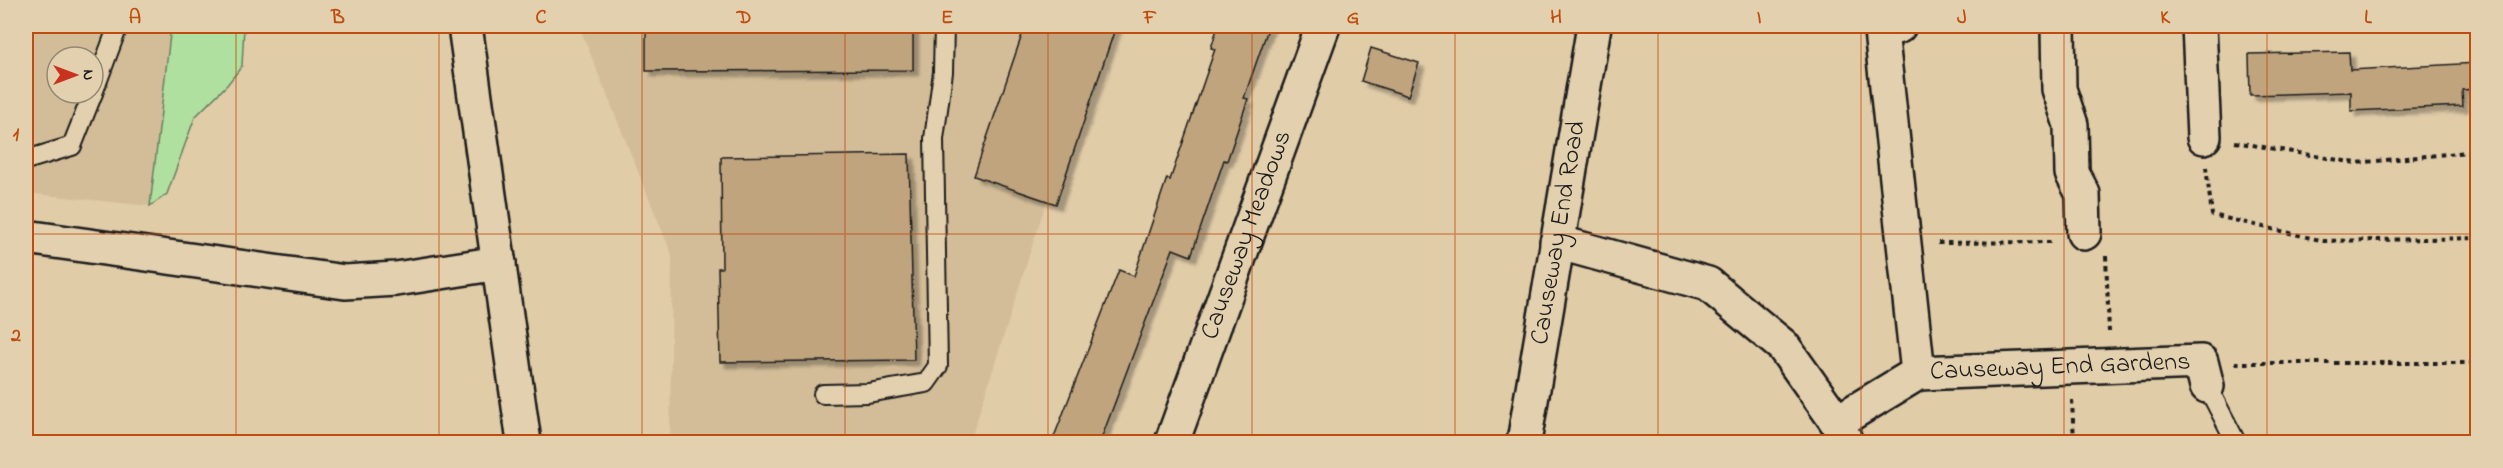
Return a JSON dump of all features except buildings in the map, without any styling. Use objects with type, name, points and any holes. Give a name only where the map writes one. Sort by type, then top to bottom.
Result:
[{"type":"street","points":[[465,26],[524,442]]},
{"type":"street","name":"Causeway Meadows","points":[[1172,442],[1323,26]]},
{"type":"street","name":"Causeway End Road","points":[[1524,442],[1594,26]]},
{"type":"street","points":[[2058,26],[2059,89],[2071,125],[2072,173],[2083,194],[2084,233]]},
{"type":"street","points":[[2199,26],[2204,137]]},
{"type":"street","points":[[1890,28],[1904,243],[1918,373]]},
{"type":"street","points":[[26,237],[345,282],[396,279],[499,263]]},
{"type":"street","points":[[1557,242],[1708,284],[1783,346],[1841,432]]},
{"type":"street","name":"Causeway End Gardens","points":[[1841,432],[1918,373],[2071,367],[2204,374]]},
{"type":"lane","points":[[105,61],[118,26]]},
{"type":"lane","points":[[823,394],[868,393],[926,383],[938,366],[934,139],[943,72],[944,26]]},
{"type":"lane","points":[[26,160],[72,146],[88,105]]},
{"type":"lane","points":[[2204,374],[2236,442]]},
{"type":"path","points":[[2478,151],[2356,163],[2204,137],[2212,215],[2324,241],[2478,238]]},
{"type":"path","points":[[1904,243],[2054,242],[2084,233],[2106,253],[2109,333]]},
{"type":"path","points":[[2204,374],[2478,363]]},
{"type":"path","points":[[2071,367],[2074,442]]},
{"type":"shaded area","points":[[26,26],[171,26],[150,206],[26,193]]},
{"type":"shaded area","points":[[579,26],[1102,26],[970,442],[670,442],[672,255]]},
{"type":"green space","points":[[171,26],[244,26],[242,66],[227,85],[195,117],[167,194],[150,206]]}]
